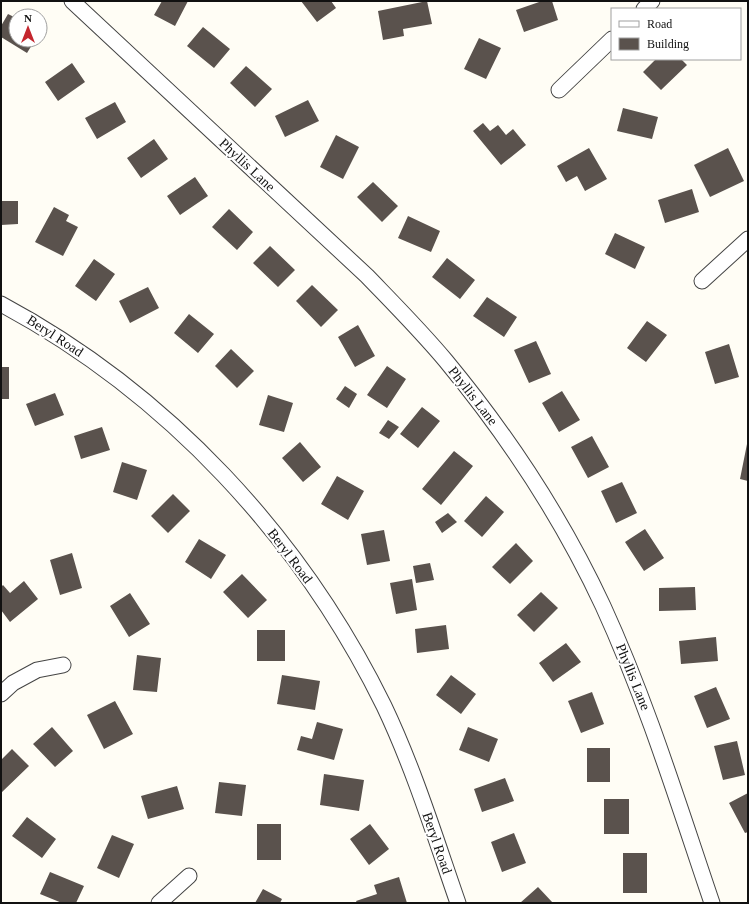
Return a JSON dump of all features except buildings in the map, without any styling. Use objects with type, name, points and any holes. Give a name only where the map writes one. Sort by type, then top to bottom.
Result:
[{"type":"street","name":"Phyllis Lane","points":[[72,1],[367,276],[408,318],[445,360],[504,436],[536,483],[566,535],[602,604],[646,711],[712,903]]},
{"type":"street","points":[[559,90],[611,40]]},
{"type":"street","points":[[702,281],[748,239]]},
{"type":"street","name":"Beryl Road","points":[[1,304],[20,314],[86,356],[138,395],[203,454],[242,494],[286,547],[322,598],[355,652],[384,707],[407,758],[458,903]]},
{"type":"street","points":[[1,694],[13,683],[37,670],[64,665]]},
{"type":"street","points":[[159,903],[189,876]]}]
